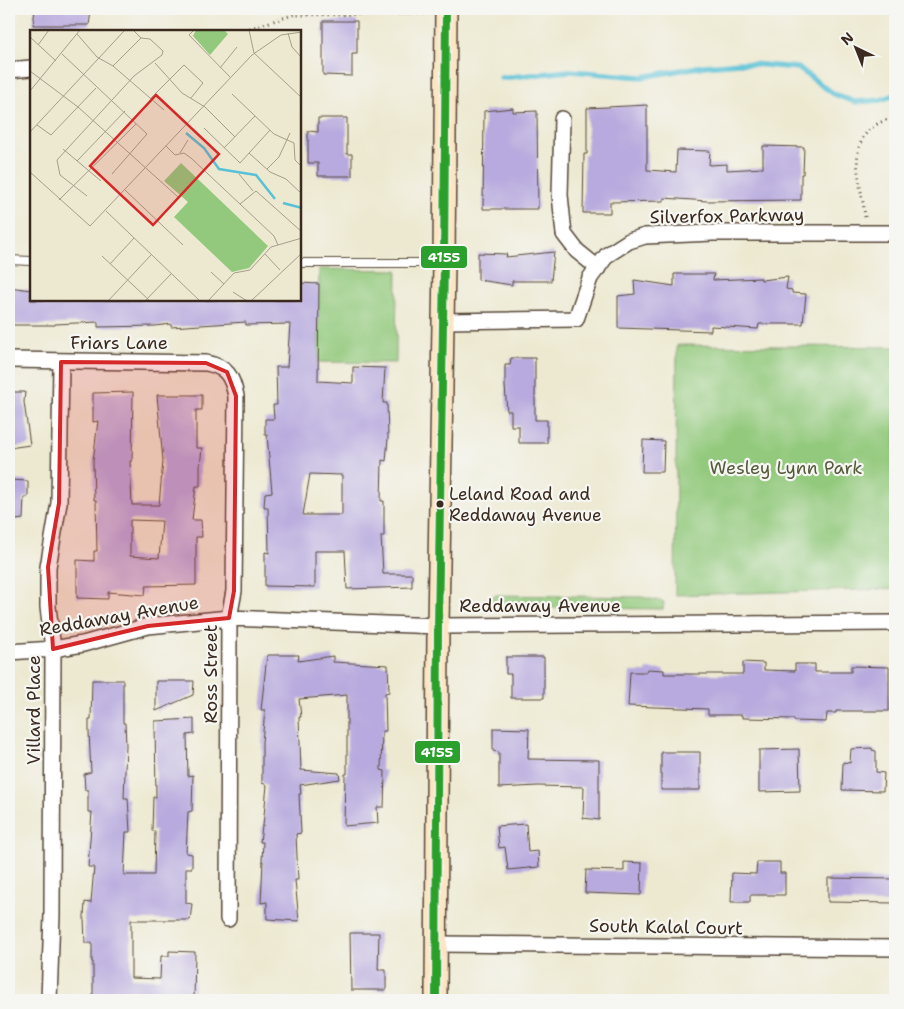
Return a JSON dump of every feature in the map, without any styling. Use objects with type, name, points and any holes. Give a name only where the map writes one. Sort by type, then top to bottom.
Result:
[{"type":"street","points":[[436,1000],[438,626],[446,12]]},
{"type":"street","points":[[9,70],[30,68]]},
{"type":"street","points":[[562,119],[560,195],[564,234],[577,251],[598,268]]},
{"type":"street","name":"Silverfox Parkway","points":[[443,321],[576,319],[590,278],[607,255],[629,241],[645,236],[713,233],[895,233]]},
{"type":"street","name":"Friars Lane","points":[[9,360],[206,363],[217,365],[227,372]]},
{"type":"street","name":"Villard Place","points":[[50,1000],[53,649],[48,607],[48,567],[59,503],[61,362]]},
{"type":"street","name":"Ross Street","points":[[227,372],[233,383],[236,396],[234,591],[229,618],[228,919]]},
{"type":"street","name":"Reddaway Avenue","points":[[9,652],[53,649],[109,638],[148,626],[229,618],[438,626],[895,623]]},
{"type":"street","name":"South Kalal Court","points":[[437,944],[895,948]]},
{"type":"lane","points":[[9,260],[30,261]]},
{"type":"lane","points":[[301,262],[444,263]]},
{"type":"path","points":[[243,30],[293,14],[446,12]]},
{"type":"path","points":[[866,233],[856,160],[858,148],[866,134],[877,125],[895,117]]},
{"type":"highlighted area","points":[[61,362],[206,363],[227,372],[236,396],[234,591],[229,618],[148,626],[53,649],[48,567],[59,503]]},
{"type":"green space","points":[[319,269],[397,270],[396,363],[318,362]]},
{"type":"green space","name":"Wesley Lynn Park","points":[[677,345],[895,347],[895,589],[675,595]]},
{"type":"green space","points":[[495,595],[642,597],[664,602],[663,609],[480,607],[481,602]]},
{"type":"building","points":[[35,9],[83,9],[91,11],[89,25],[33,25]]},
{"type":"building","points":[[323,21],[357,21],[357,54],[352,54],[352,76],[323,75]]},
{"type":"building","points":[[647,105],[647,170],[676,172],[677,150],[710,151],[709,165],[727,164],[727,170],[763,168],[763,146],[804,147],[801,200],[707,201],[664,198],[664,201],[610,202],[610,213],[583,213],[584,154],[587,154],[587,108]]},
{"type":"building","points":[[513,108],[513,112],[537,111],[538,209],[483,209],[484,111]]},
{"type":"building","points":[[318,118],[347,118],[347,154],[352,154],[352,176],[318,176],[318,163],[308,163],[308,131],[318,132]]},
{"type":"building","points":[[554,252],[551,281],[512,281],[512,285],[478,280],[478,253],[507,254],[506,257]]},
{"type":"building","points":[[674,274],[714,274],[713,280],[761,278],[761,280],[788,277],[786,289],[792,290],[792,293],[806,294],[803,324],[759,324],[758,329],[711,326],[711,331],[618,328],[618,296],[635,294],[634,280],[674,286]]},
{"type":"building","points":[[301,283],[319,284],[318,381],[353,383],[353,367],[385,368],[383,403],[387,403],[388,438],[386,461],[382,460],[381,501],[384,501],[384,536],[381,536],[383,574],[412,574],[412,587],[347,589],[345,551],[315,551],[315,587],[265,586],[265,552],[269,553],[268,507],[264,507],[265,493],[272,492],[267,435],[265,435],[265,419],[274,419],[273,405],[277,405],[276,367],[287,367],[290,324],[246,325],[246,322],[171,327],[171,324],[98,327],[98,322],[55,325],[9,325],[9,287],[30,290],[30,301],[301,301]],"holes":[[[310,474],[342,475],[342,515],[303,515]]]},
{"type":"building","points":[[511,358],[535,358],[535,420],[547,420],[547,443],[519,443],[519,426],[511,426],[511,411],[507,411],[505,365],[510,365]]},
{"type":"building","points":[[9,392],[25,392],[24,402],[30,445],[9,448]]},
{"type":"building","points":[[133,392],[132,461],[130,461],[132,505],[159,505],[163,461],[157,395],[202,395],[202,410],[196,410],[196,448],[202,448],[200,486],[196,486],[192,520],[201,520],[202,537],[196,537],[196,585],[146,586],[145,595],[108,592],[108,599],[77,598],[77,560],[94,561],[94,551],[97,551],[93,461],[98,421],[93,422],[93,393]],"holes":[[[130,520],[162,521],[159,558],[130,556]]]},
{"type":"building","points":[[643,440],[664,441],[663,472],[642,472]]},
{"type":"building","points":[[9,480],[28,481],[28,497],[24,497],[23,519],[9,521]]},
{"type":"building","points":[[267,655],[299,655],[298,661],[333,656],[333,662],[388,665],[389,692],[385,693],[386,731],[382,731],[381,770],[385,771],[384,807],[377,807],[378,823],[344,826],[345,774],[347,774],[347,695],[299,699],[301,770],[339,773],[340,779],[300,785],[301,833],[296,834],[298,880],[295,880],[299,921],[267,919],[267,902],[261,903],[263,842],[260,842],[267,785],[262,783],[262,742],[265,710],[261,710]]},
{"type":"building","points":[[506,657],[544,657],[544,698],[511,698],[511,674],[506,674]]},
{"type":"building","points":[[743,662],[764,663],[764,670],[795,671],[795,664],[815,664],[815,672],[851,672],[851,666],[889,667],[889,711],[836,711],[836,713],[827,713],[826,722],[742,718],[742,715],[708,715],[708,709],[628,706],[630,672],[646,672],[647,669],[664,670],[664,674],[743,674]]},
{"type":"building","points":[[92,680],[123,680],[123,723],[125,723],[126,745],[124,798],[128,798],[130,832],[126,832],[124,875],[154,875],[155,831],[152,831],[153,797],[156,797],[155,721],[194,719],[194,734],[187,735],[188,776],[193,775],[192,811],[188,812],[186,853],[192,854],[192,868],[186,868],[186,903],[192,904],[190,920],[131,920],[131,978],[160,979],[161,956],[169,956],[169,951],[195,952],[194,1000],[137,998],[137,1000],[93,1000],[92,943],[85,943],[84,917],[85,902],[91,903],[94,867],[88,867],[92,812],[88,812],[88,790],[85,790],[84,774],[91,772],[89,720],[91,720]]},
{"type":"building","points":[[156,681],[194,681],[193,695],[156,711]]},
{"type":"building","points":[[493,728],[529,729],[528,759],[599,760],[599,820],[583,818],[584,787],[538,786],[499,788],[499,752],[493,751]]},
{"type":"building","points":[[872,748],[872,750],[876,751],[876,772],[884,773],[883,791],[842,790],[843,762],[850,763],[851,749]]},
{"type":"building","points":[[799,749],[800,791],[759,792],[759,750]]},
{"type":"building","points":[[661,752],[700,752],[700,790],[661,790]]},
{"type":"building","points":[[526,824],[528,852],[538,851],[539,867],[508,870],[505,847],[499,848],[497,826]]},
{"type":"building","points":[[624,862],[642,863],[641,895],[585,893],[586,870],[624,871]]},
{"type":"building","points":[[757,862],[780,862],[780,873],[785,873],[785,895],[750,895],[750,902],[731,902],[732,873],[756,874]]},
{"type":"building","points":[[828,878],[895,879],[895,903],[828,902]]},
{"type":"building","points":[[350,933],[379,933],[378,970],[386,970],[386,990],[351,990]]},
{"type":"waterway","points":[[501,78],[570,71],[642,77],[704,66],[740,63],[798,68],[834,94],[855,102],[881,100],[895,95]]},
{"type":"transit line","name":"4155","points":[[436,1000],[438,626],[446,9]]},
{"type":"place","name":"Leland Road and Reddaway Avenue","points":[[440,504]]}]
